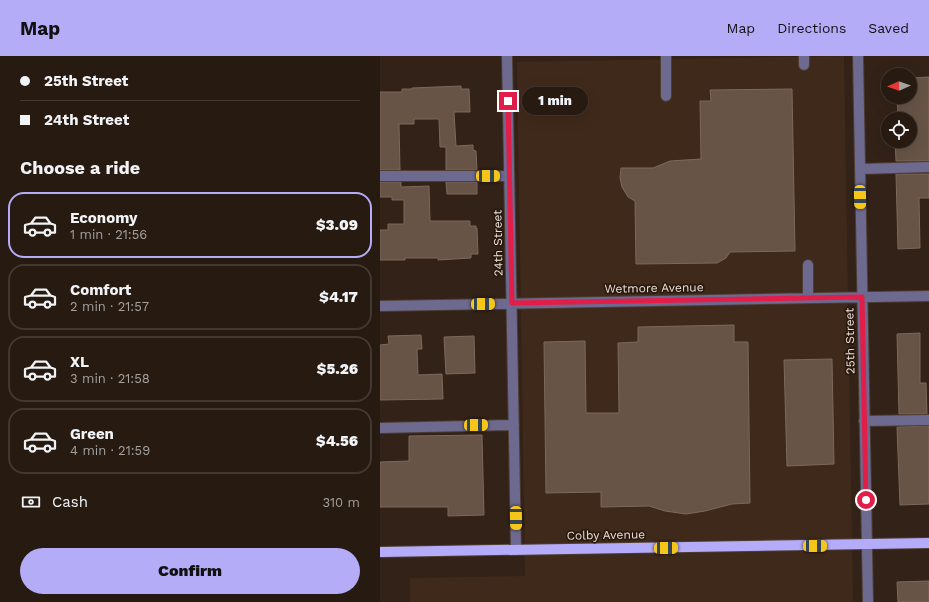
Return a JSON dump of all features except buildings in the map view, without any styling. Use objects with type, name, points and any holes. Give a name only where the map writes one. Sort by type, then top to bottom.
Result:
[{"type":"main road","name":"Colby Avenue","points":[[380,552],[929,543]]},
{"type":"street","name":"24th Street","points":[[507,56],[516,550]]},
{"type":"street","points":[[666,56],[666,96]]},
{"type":"street","name":"25th Street","points":[[858,56],[868,602]]},
{"type":"street","points":[[860,169],[929,167]]},
{"type":"street","points":[[380,176],[509,176]]},
{"type":"street","points":[[808,265],[808,298]]},
{"type":"street","name":"Wetmore Avenue","points":[[380,306],[929,296]]},
{"type":"street","points":[[864,421],[929,420]]},
{"type":"street","points":[[380,428],[514,424]]},
{"type":"shaded area","points":[[844,56],[853,602],[410,602],[410,578],[525,576],[517,62]]},
{"type":"route","points":[[508,101],[512,303],[862,297],[866,500]]}]
